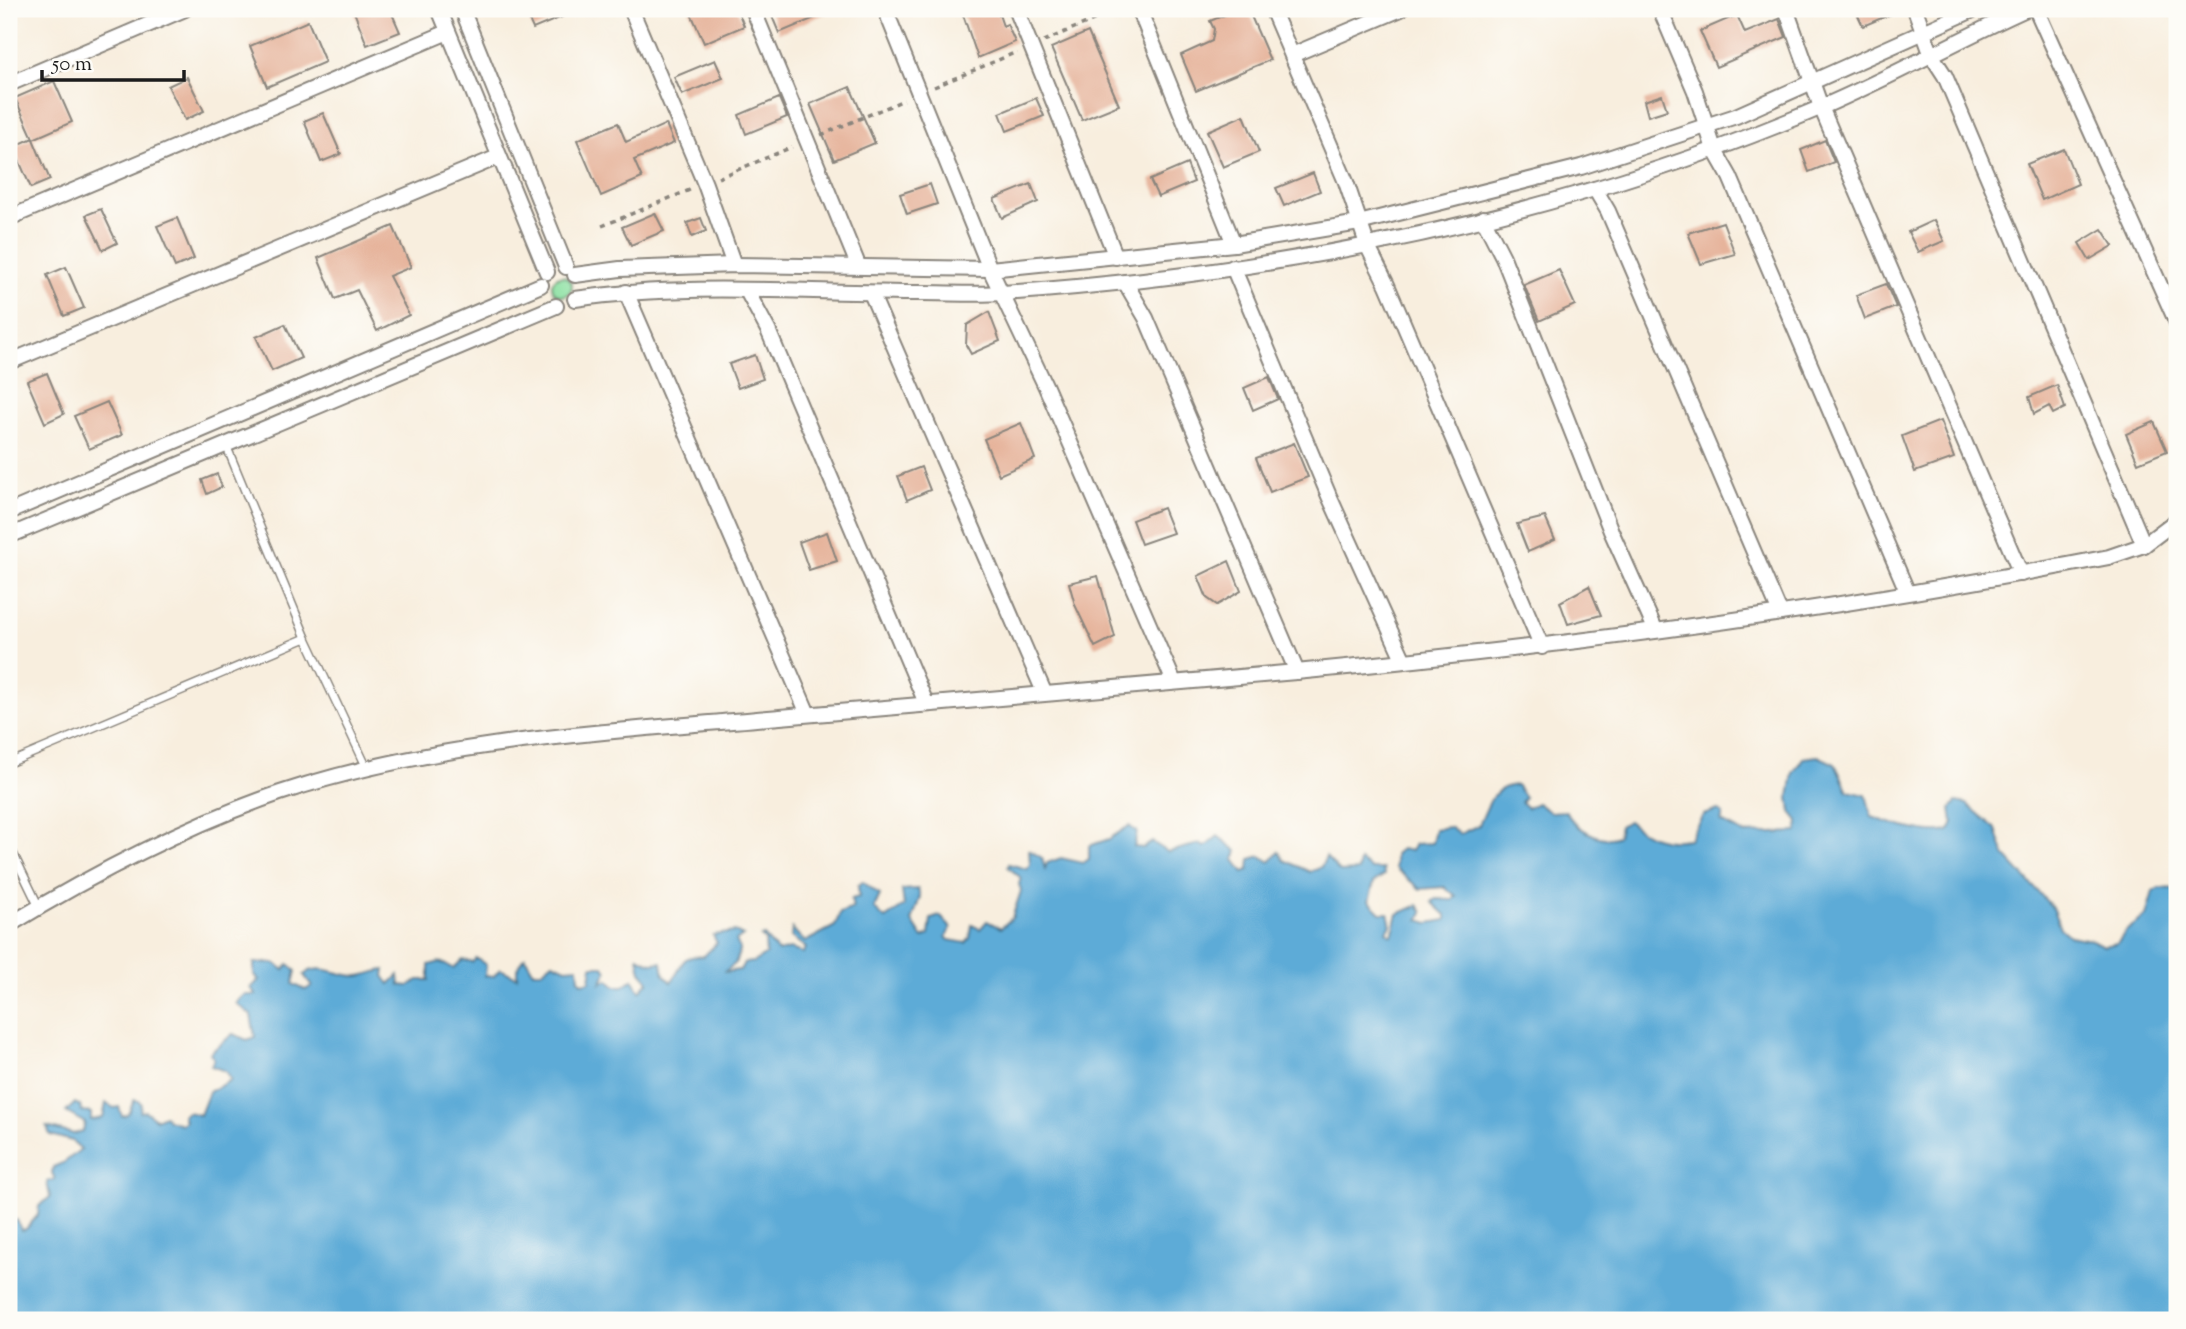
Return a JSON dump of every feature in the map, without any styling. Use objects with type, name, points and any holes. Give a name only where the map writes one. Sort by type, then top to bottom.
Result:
[{"type":"street","points":[[9,85],[185,9]]},
{"type":"street","points":[[439,9],[544,278],[545,298],[556,306]]},
{"type":"street","points":[[462,9],[571,271]]},
{"type":"street","points":[[631,9],[705,184],[734,265]]},
{"type":"street","points":[[753,9],[858,265]]},
{"type":"street","points":[[886,9],[990,269],[1041,375],[1174,682]]},
{"type":"street","points":[[1016,9],[1116,257]]},
{"type":"street","points":[[1139,9],[1234,244]]},
{"type":"street","points":[[1272,9],[1346,183],[1368,247],[1387,285],[1542,646]]},
{"type":"street","points":[[1292,55],[1401,9]]},
{"type":"street","points":[[1660,9],[1695,91],[1714,149],[1730,177],[1907,590]]},
{"type":"street","points":[[1786,9],[1821,107],[1831,125],[2021,574]]},
{"type":"street","points":[[1915,9],[1932,57],[1945,76],[2144,545]]},
{"type":"street","points":[[571,271],[734,265],[990,269],[1234,244],[1359,223],[1581,167],[1704,124],[1736,116],[1975,9]]},
{"type":"street","points":[[575,299],[626,292],[1001,293],[1125,282],[1368,247],[1595,189],[1714,149],[1821,107],[1932,57],[2026,9]]},
{"type":"street","points":[[2036,9],[2177,323]]},
{"type":"street","points":[[9,218],[448,32]]},
{"type":"street","points":[[9,362],[498,158]]},
{"type":"street","points":[[1595,189],[1608,211],[1780,613]]},
{"type":"street","points":[[1483,218],[1503,257],[1611,531],[1654,629]]},
{"type":"street","points":[[9,512],[544,278],[559,266],[571,271],[581,281],[582,288],[570,305],[556,306],[9,536]]},
{"type":"street","points":[[1233,267],[1329,496],[1404,660]]},
{"type":"street","points":[[1125,282],[1146,318],[1297,672]]},
{"type":"street","points":[[747,291],[768,330],[926,703]]},
{"type":"street","points":[[626,292],[808,714]]},
{"type":"street","points":[[871,293],[1044,692]]},
{"type":"street","points":[[9,925],[148,846],[286,791],[367,768],[503,742],[1044,692],[1297,672],[1542,646],[1780,613],[1907,590],[2021,574],[2109,556],[2144,545],[2177,520]]},
{"type":"lane","points":[[226,445],[306,638],[367,768]]},
{"type":"lane","points":[[9,764],[306,638]]},
{"type":"lane","points":[[9,845],[39,907]]},
{"type":"path","points":[[602,226],[1119,9]]},
{"type":"green space","points":[[562,276],[569,279],[572,286],[569,293],[562,296],[555,293],[552,286],[555,279]]},
{"type":"water","points":[[1818,756],[1835,764],[1848,791],[1866,795],[1872,817],[1890,823],[1921,831],[1949,831],[1953,822],[1951,808],[1956,802],[1967,804],[1996,829],[2005,856],[2052,907],[2060,928],[2069,936],[2092,940],[2103,946],[2117,943],[2127,930],[2146,916],[2153,892],[2159,888],[2177,889],[2177,1320],[9,1320],[9,1221],[17,1220],[21,1230],[26,1229],[38,1215],[39,1206],[50,1197],[47,1182],[55,1179],[53,1167],[65,1162],[81,1149],[72,1141],[50,1135],[47,1127],[74,1134],[83,1131],[85,1123],[66,1112],[75,1103],[80,1106],[82,1112],[91,1113],[91,1120],[103,1118],[106,1103],[114,1108],[119,1107],[122,1116],[125,1115],[135,1099],[141,1103],[140,1112],[145,1111],[156,1119],[164,1115],[168,1120],[181,1124],[185,1121],[183,1115],[188,1112],[200,1115],[209,1092],[231,1080],[225,1071],[211,1066],[214,1058],[210,1053],[233,1034],[247,1040],[255,1037],[251,1015],[236,1003],[244,995],[256,995],[251,988],[259,980],[254,975],[254,963],[275,963],[284,970],[289,964],[296,971],[293,984],[305,990],[312,986],[304,975],[316,969],[351,976],[385,970],[384,976],[390,984],[399,975],[400,985],[409,986],[418,980],[429,980],[429,965],[440,962],[453,968],[463,960],[473,962],[476,958],[486,965],[485,976],[494,976],[500,969],[517,977],[517,969],[525,957],[533,971],[542,971],[553,962],[566,968],[578,967],[579,979],[583,983],[590,981],[592,966],[604,966],[607,971],[601,983],[608,979],[615,986],[624,986],[633,979],[640,991],[649,981],[641,972],[638,957],[651,963],[662,962],[664,975],[671,982],[685,960],[704,956],[717,943],[713,935],[735,932],[743,936],[736,941],[740,949],[735,964],[724,972],[740,970],[744,963],[754,962],[766,954],[765,941],[761,937],[764,936],[778,952],[790,949],[803,953],[806,948],[791,937],[792,929],[805,942],[835,926],[840,913],[853,908],[851,899],[859,897],[858,885],[863,882],[880,895],[874,908],[885,919],[904,906],[902,890],[918,889],[920,897],[912,921],[923,938],[929,935],[931,919],[940,916],[951,928],[946,937],[966,943],[970,938],[972,925],[980,929],[987,921],[1001,928],[1012,918],[1021,891],[1021,878],[1008,867],[1009,864],[1027,869],[1030,864],[1029,850],[1042,858],[1045,869],[1047,863],[1061,858],[1083,863],[1089,859],[1089,846],[1109,839],[1129,826],[1137,832],[1134,847],[1143,848],[1152,842],[1168,852],[1199,844],[1205,847],[1218,836],[1237,851],[1234,860],[1244,872],[1249,870],[1250,859],[1261,856],[1270,862],[1279,852],[1284,860],[1310,872],[1321,867],[1326,857],[1340,872],[1358,871],[1360,861],[1371,869],[1383,869],[1384,875],[1374,882],[1369,901],[1381,913],[1388,913],[1391,925],[1386,932],[1392,935],[1398,914],[1418,905],[1423,912],[1419,920],[1429,923],[1446,920],[1446,915],[1432,902],[1436,899],[1452,900],[1456,896],[1445,887],[1420,889],[1395,868],[1395,854],[1401,849],[1411,851],[1415,844],[1432,843],[1435,829],[1449,827],[1460,834],[1479,825],[1492,799],[1501,789],[1516,785],[1525,797],[1521,802],[1527,808],[1537,803],[1550,812],[1566,811],[1581,828],[1604,838],[1618,836],[1620,826],[1628,821],[1656,838],[1689,839],[1703,815],[1718,810],[1723,814],[1721,822],[1745,834],[1797,832],[1798,821],[1791,812],[1789,797],[1793,773],[1803,758]]},
{"type":"building","points":[[353,9],[390,9],[400,32],[367,45]]},
{"type":"building","points":[[524,9],[581,9],[533,29]]},
{"type":"building","points":[[689,9],[737,9],[744,26],[704,43]]},
{"type":"building","points":[[769,9],[836,9],[779,33]]},
{"type":"building","points":[[961,9],[997,9],[1003,26],[1007,24],[1015,42],[978,58]]},
{"type":"building","points":[[1239,9],[1248,9],[1270,60],[1196,91],[1181,55],[1212,41],[1214,29],[1210,21]]},
{"type":"building","points":[[1855,9],[1903,9],[1863,26]]},
{"type":"building","points":[[1737,15],[1745,33],[1779,19],[1786,37],[1716,67],[1700,31]]},
{"type":"building","points":[[308,21],[325,62],[267,87],[250,46]]},
{"type":"building","points":[[1088,32],[1119,105],[1082,120],[1051,48]]},
{"type":"building","points":[[715,60],[723,78],[682,95],[674,77]]},
{"type":"building","points":[[187,77],[204,111],[185,120],[168,86]]},
{"type":"building","points":[[54,81],[72,122],[33,139],[50,180],[31,188],[13,147],[33,138],[15,98]]},
{"type":"building","points":[[850,87],[875,143],[834,160],[810,104]]},
{"type":"building","points":[[1662,95],[1667,110],[1648,116],[1644,101]]},
{"type":"building","points":[[779,98],[787,117],[746,134],[739,115]]},
{"type":"building","points":[[1036,98],[1044,116],[1007,131],[1000,113]]},
{"type":"building","points":[[323,113],[341,154],[321,162],[304,121]]},
{"type":"building","points":[[1244,115],[1259,152],[1223,167],[1207,131]]},
{"type":"building","points":[[618,123],[626,142],[666,124],[674,143],[634,160],[642,178],[601,196],[577,140]]},
{"type":"building","points":[[1825,140],[1834,162],[1809,172],[1801,150]]},
{"type":"building","points":[[2064,149],[2078,184],[2042,200],[2027,164]]},
{"type":"building","points":[[1187,164],[1194,182],[1158,197],[1150,180]]},
{"type":"building","points":[[1313,173],[1320,191],[1284,206],[1276,188]]},
{"type":"building","points":[[930,184],[937,204],[907,214],[900,194]]},
{"type":"building","points":[[1031,184],[1038,202],[1002,218],[994,199]]},
{"type":"building","points":[[101,209],[117,243],[103,250],[86,215]]},
{"type":"building","points":[[655,213],[664,231],[631,245],[622,227]]},
{"type":"building","points":[[177,218],[194,259],[175,267],[157,226]]},
{"type":"building","points":[[701,218],[706,231],[692,237],[687,223]]},
{"type":"building","points":[[1934,220],[1944,241],[1918,252],[1908,232]]},
{"type":"building","points":[[1723,222],[1735,254],[1701,264],[1688,233]]},
{"type":"building","points":[[393,226],[411,267],[389,276],[409,315],[377,331],[357,290],[335,299],[318,258]]},
{"type":"building","points":[[2102,229],[2113,246],[2089,260],[2079,243]]},
{"type":"building","points":[[66,267],[84,308],[64,316],[47,275]]},
{"type":"building","points":[[1559,270],[1575,305],[1539,321],[1524,285]]},
{"type":"building","points":[[1886,284],[1896,307],[1865,319],[1856,295]]},
{"type":"building","points":[[989,312],[1000,341],[971,354],[966,345],[967,325]]},
{"type":"building","points":[[285,324],[301,358],[272,371],[256,337]]},
{"type":"building","points":[[755,355],[763,379],[738,388],[729,364]]},
{"type":"building","points":[[47,373],[64,414],[45,423],[27,381]]},
{"type":"building","points":[[1269,377],[1278,399],[1253,410],[1244,388]]},
{"type":"building","points":[[2057,385],[2065,408],[2053,414],[2049,406],[2034,414],[2029,397]]},
{"type":"building","points":[[107,402],[122,435],[89,449],[74,416]]},
{"type":"building","points":[[1940,421],[1954,458],[1915,472],[1902,436]]},
{"type":"building","points":[[2154,422],[2167,451],[2138,463],[2126,434]]},
{"type":"building","points":[[1021,423],[1035,459],[999,475],[984,439]]},
{"type":"building","points":[[1294,443],[1308,477],[1270,492],[1256,458]]},
{"type":"building","points":[[921,467],[930,490],[907,500],[898,476]]},
{"type":"building","points":[[217,474],[222,487],[207,494],[202,480]]},
{"type":"building","points":[[1163,508],[1173,533],[1141,544],[1132,520]]},
{"type":"building","points":[[1545,517],[1555,540],[1528,552],[1517,524]]},
{"type":"building","points":[[827,532],[837,561],[809,570],[799,542]]},
{"type":"building","points":[[1229,561],[1241,591],[1217,605],[1207,598],[1198,576]]},
{"type":"building","points":[[1098,576],[1115,637],[1095,647],[1075,605],[1069,583]]},
{"type":"building","points":[[1589,586],[1601,615],[1568,624],[1560,602]]}]
